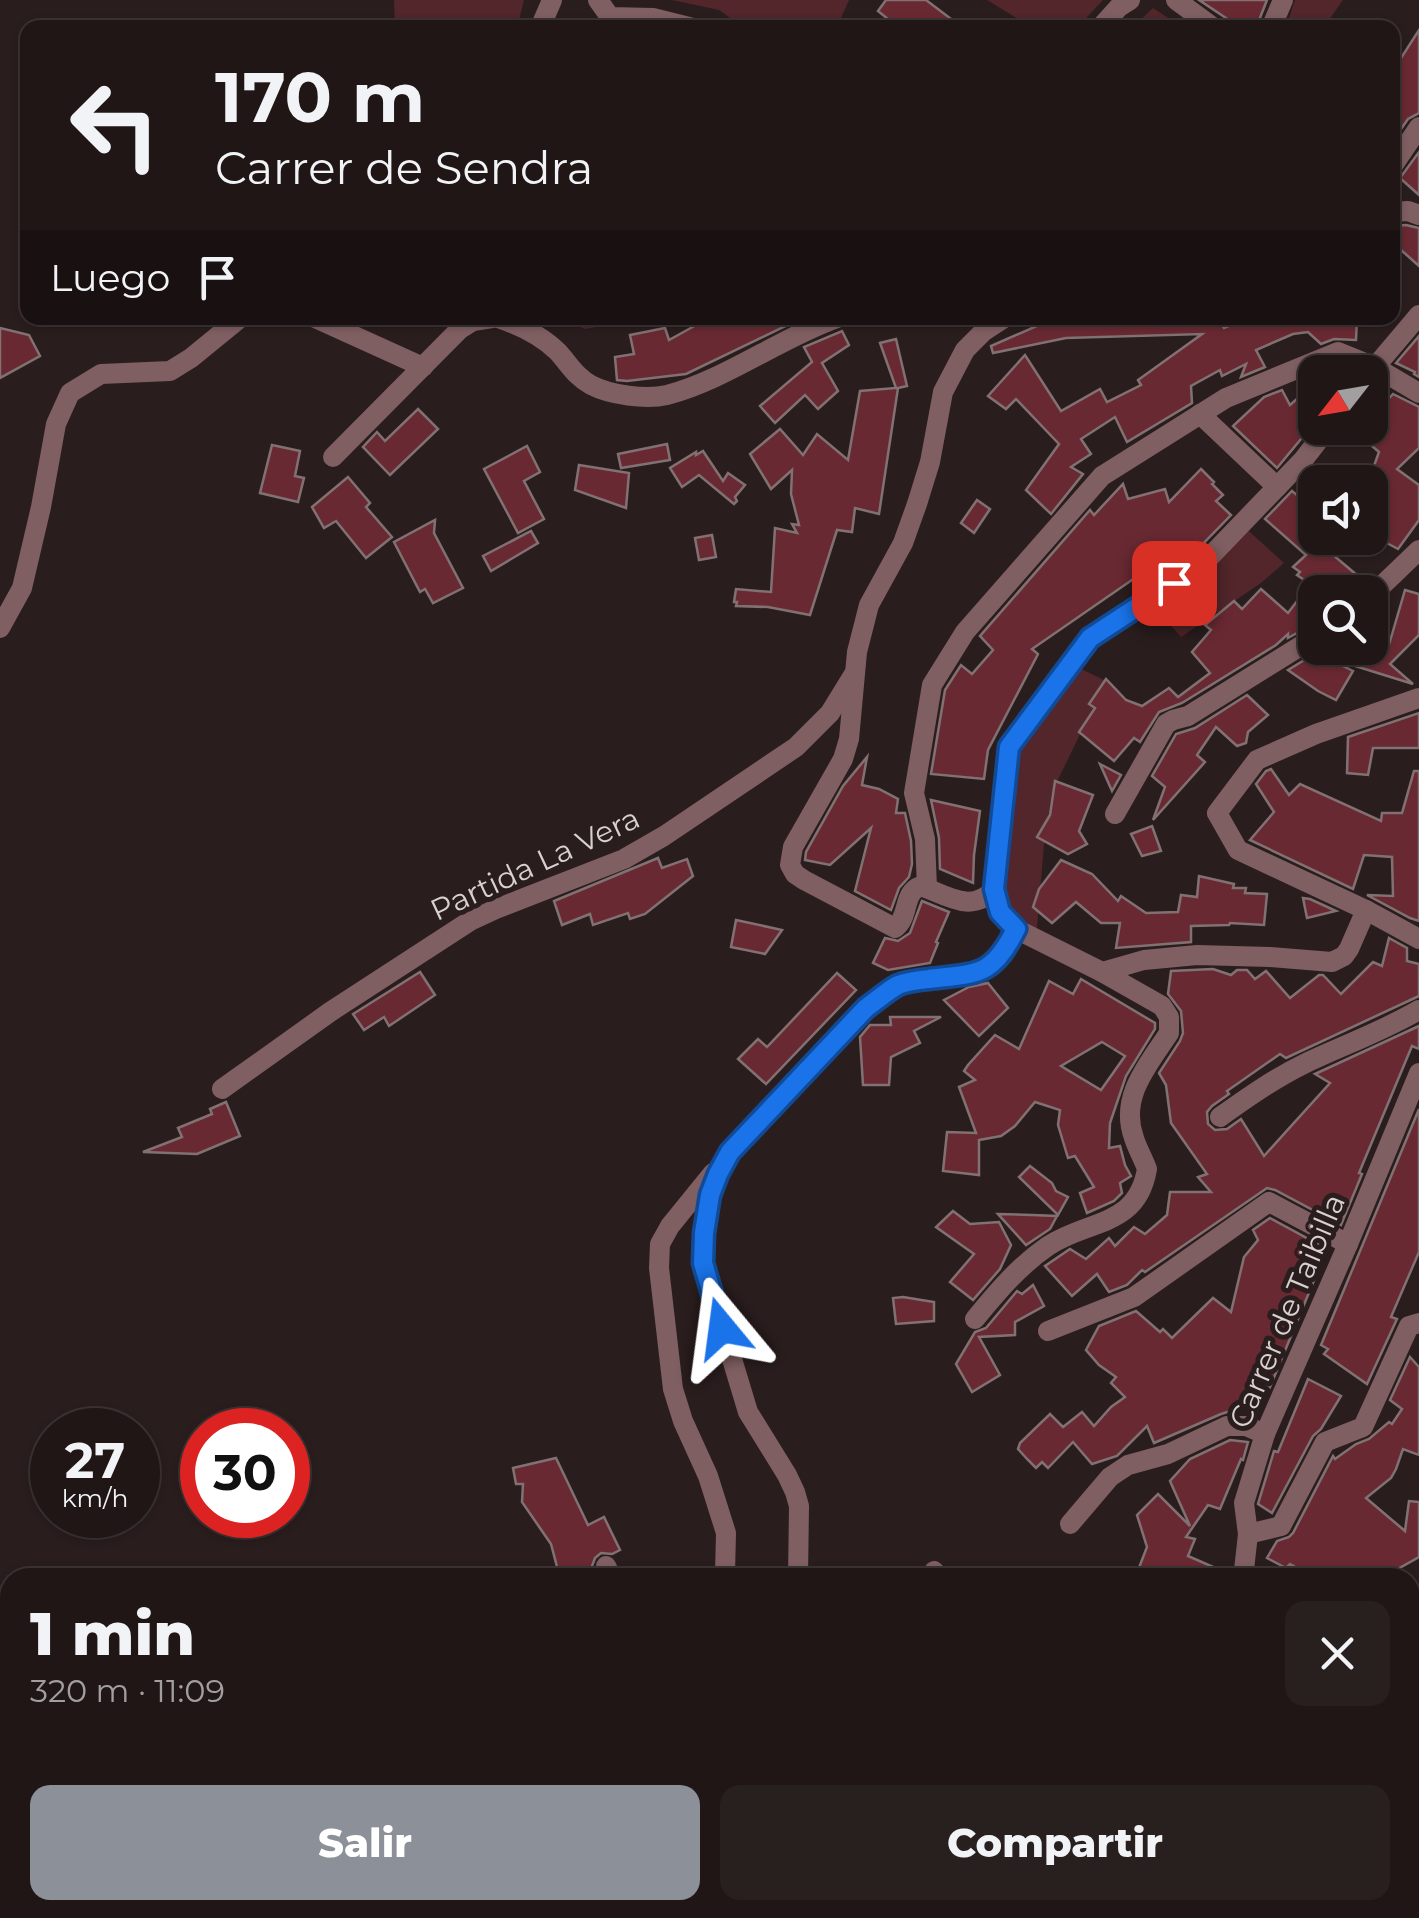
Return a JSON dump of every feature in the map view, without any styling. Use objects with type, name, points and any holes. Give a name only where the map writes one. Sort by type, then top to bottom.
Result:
[{"type":"street","points":[[598,0],[610,17],[661,20]]},
{"type":"street","points":[[1107,20],[1130,0]]},
{"type":"street","points":[[1176,0],[1203,20]]},
{"type":"street","points":[[1400,155],[1419,128]]},
{"type":"street","points":[[1385,355],[1419,314]]},
{"type":"street","points":[[0,628],[22,588],[56,424],[70,393],[101,374],[170,370],[231,325]]},
{"type":"street","points":[[331,325],[422,367]]},
{"type":"street","points":[[333,457],[467,325]]},
{"type":"street","points":[[520,325],[557,351],[572,371],[592,386],[663,396],[699,384],[816,325]]},
{"type":"street","points":[[993,325],[964,350],[943,392],[926,476],[903,543],[870,604],[856,652],[852,724],[843,759],[800,831],[790,865],[804,880],[895,928],[902,922],[916,887],[968,903],[978,902],[994,889]]},
{"type":"street","points":[[927,888],[925,839],[914,793],[932,685],[964,632],[1102,476],[1226,398],[1298,368]]},
{"type":"street","points":[[1388,378],[1419,393]]},
{"type":"street","points":[[1200,414],[1277,487]]},
{"type":"street","points":[[975,1318],[1030,1259],[1064,1238],[1119,1216],[1138,1196],[1147,1168],[1132,1135],[1130,1100],[1168,1033],[1169,1016],[1162,1006],[1016,929],[1000,912],[994,889],[1009,747],[1090,638],[1201,566],[1315,445]]},
{"type":"street","points":[[1388,580],[1419,550]]},
{"type":"street","points":[[1115,814],[1166,724],[1188,716],[1298,648]]},
{"type":"street","name":"Partida La Vera","points":[[222,1089],[330,1012],[470,922],[496,908],[624,860],[664,836],[796,747],[830,713],[855,672]]},
{"type":"street","points":[[1419,698],[1316,734],[1257,760],[1217,812],[1238,850],[1419,938]]},
{"type":"street","points":[[1102,972],[1144,960],[1197,955],[1332,962],[1344,956],[1366,910]]},
{"type":"street","points":[[725,1568],[726,1533],[673,1389],[660,1244],[730,1152],[866,1008],[898,986],[915,980],[982,971],[1004,954],[1016,929]]},
{"type":"street","points":[[1220,1116],[1303,1064],[1419,1010]]},
{"type":"street","name":"Carrer de Taibilla","points":[[1244,1568],[1248,1534],[1244,1503],[1265,1434],[1419,1074]]},
{"type":"street","points":[[730,1152],[710,1195],[703,1263],[748,1412],[795,1492],[799,1506],[798,1568]]},
{"type":"street","points":[[1048,1331],[1134,1297],[1270,1202],[1348,1244]]},
{"type":"street","points":[[1248,1534],[1281,1526],[1325,1442],[1364,1427],[1409,1326],[1419,1324]]},
{"type":"street","points":[[1070,1524],[1110,1477],[1128,1465],[1168,1454],[1228,1426],[1246,1426],[1265,1434]]},
{"type":"shaded area","points":[[394,0],[524,0],[519,20],[395,20]]},
{"type":"shaded area","points":[[672,0],[849,0],[840,20],[733,20],[719,10]]},
{"type":"shaded area","points":[[987,0],[1103,0],[1084,20],[1020,20]]},
{"type":"shaded area","points":[[1295,0],[1343,0],[1329,20],[1288,20]]},
{"type":"shaded area","points":[[1153,8],[1171,20],[1140,20]]},
{"type":"shaded area","points":[[575,325],[606,325],[585,329]]},
{"type":"shaded area","points":[[1241,524],[1284,563],[1181,637],[1148,600]]},
{"type":"shaded area","points":[[1071,664],[1106,681],[1052,792],[1036,939],[999,911],[1009,747]]},
{"type":"building","points":[[886,0],[926,0],[952,20],[889,20],[878,11]]},
{"type":"building","points":[[1199,0],[1267,0],[1259,20],[1229,20]]},
{"type":"building","points":[[1419,30],[1419,113],[1408,119],[1400,130],[1400,60]]},
{"type":"building","points":[[1419,152],[1419,195],[1400,178]]},
{"type":"building","points":[[1400,225],[1419,228],[1419,266],[1400,249]]},
{"type":"building","points":[[696,325],[788,325],[686,374],[617,380],[615,357],[634,354],[630,335],[665,328],[669,340]]},
{"type":"building","points":[[1039,325],[1357,325],[1356,340],[1334,339],[1321,344],[1308,332],[1293,334],[1256,350],[1265,367],[1241,377],[1246,364],[1222,376],[1220,370],[1191,386],[1192,403],[1127,442],[1115,417],[1081,439],[1091,454],[1071,467],[1083,474],[1051,514],[1026,490],[1059,444],[1016,399],[1006,409],[988,396],[1025,355],[1061,411],[1100,389],[1107,402],[1141,385],[1138,380],[1202,334],[1066,338],[993,353],[991,346]]},
{"type":"building","points":[[0,328],[29,335],[40,356],[0,378]]},
{"type":"building","points":[[842,331],[849,345],[822,363],[838,391],[818,409],[805,395],[775,423],[760,406],[812,362],[804,347]]},
{"type":"building","points":[[1419,336],[1419,377],[1396,363]]},
{"type":"building","points":[[896,339],[907,386],[898,388],[879,514],[855,508],[852,532],[837,530],[810,615],[736,606],[736,589],[771,592],[775,528],[797,533],[792,524],[799,525],[791,494],[792,470],[771,489],[750,454],[780,429],[803,455],[817,434],[848,460],[860,391],[896,388],[880,343]]},
{"type":"building","points":[[1282,390],[1290,405],[1298,398],[1298,443],[1277,468],[1233,426],[1264,397]]},
{"type":"building","points":[[1393,394],[1419,407],[1419,448],[1397,469],[1419,485],[1419,520],[1398,549],[1388,544],[1388,465],[1374,465],[1379,452],[1372,446],[1388,445],[1388,400]]},
{"type":"building","points":[[418,409],[438,429],[390,475],[363,447],[377,432],[385,441]]},
{"type":"building","points":[[667,444],[670,460],[621,468],[618,454]]},
{"type":"building","points":[[272,445],[300,451],[295,476],[304,478],[298,502],[260,493]]},
{"type":"building","points":[[527,446],[540,472],[524,481],[544,519],[518,533],[484,469]]},
{"type":"building","points":[[703,451],[723,481],[728,473],[745,485],[734,504],[699,475],[682,487],[670,468]]},
{"type":"building","points":[[579,465],[629,473],[626,508],[575,490]]},
{"type":"building","points":[[1201,469],[1223,495],[1216,501],[1231,515],[1192,555],[1180,563],[1184,544],[1032,649],[1038,654],[988,750],[984,779],[931,774],[945,690],[961,665],[972,674],[993,650],[980,636],[1090,510],[1094,515],[1123,484],[1128,499],[1165,489],[1169,502]]},
{"type":"building","points":[[348,477],[370,503],[366,507],[392,537],[366,558],[336,521],[324,528],[312,507]]},
{"type":"building","points":[[1292,491],[1298,496],[1298,548],[1265,519]]},
{"type":"building","points":[[977,500],[990,509],[974,533],[961,523]]},
{"type":"building","points":[[435,520],[434,533],[463,588],[433,603],[425,589],[420,592],[394,542]]},
{"type":"building","points":[[531,531],[538,543],[491,571],[483,556]]},
{"type":"building","points":[[712,535],[716,557],[699,560],[695,538]]},
{"type":"building","points":[[1306,555],[1333,555],[1357,575],[1298,576],[1297,575],[1300,572],[1293,567]]},
{"type":"building","points":[[1261,589],[1288,613],[1298,600],[1298,632],[1288,638],[1288,634],[1182,703],[1159,712],[1140,742],[1134,738],[1114,761],[1079,732],[1095,708],[1089,704],[1106,679],[1126,700],[1142,706],[1169,688],[1178,697],[1210,673],[1192,652],[1211,630],[1205,625],[1234,601],[1242,609]]},
{"type":"building","points":[[1405,590],[1419,594],[1419,635],[1390,664],[1413,684],[1352,665],[1388,665],[1388,648]]},
{"type":"building","points":[[1298,664],[1341,665],[1353,671],[1336,700],[1288,670]]},
{"type":"building","points":[[1247,695],[1268,715],[1248,732],[1246,743],[1237,746],[1216,727],[1197,755],[1205,762],[1153,820],[1165,787],[1152,776],[1176,734],[1195,728]]},
{"type":"building","points":[[1419,713],[1419,748],[1373,748],[1368,775],[1347,773],[1348,737]]},
{"type":"building","points":[[867,757],[862,785],[898,799],[896,813],[905,813],[911,841],[909,877],[899,888],[891,910],[855,891],[871,828],[830,865],[805,860],[843,786]]},
{"type":"building","points":[[1100,764],[1121,775],[1112,791]]},
{"type":"building","points":[[1271,769],[1289,795],[1300,784],[1381,821],[1382,813],[1402,813],[1414,771],[1419,771],[1419,921],[1367,895],[1393,896],[1392,857],[1364,855],[1353,889],[1250,840],[1274,812],[1256,784]]},
{"type":"building","points":[[1055,781],[1093,795],[1079,831],[1087,844],[1068,854],[1037,837],[1050,815]]},
{"type":"building","points":[[931,800],[980,811],[973,883],[940,869],[939,838]]},
{"type":"building","points":[[1152,826],[1161,851],[1142,856],[1131,834]]},
{"type":"building","points":[[658,858],[662,868],[687,859],[693,876],[645,914],[630,919],[628,913],[593,925],[590,914],[562,925],[554,901]]},
{"type":"building","points":[[1061,860],[1092,874],[1118,901],[1121,896],[1146,913],[1178,912],[1181,895],[1197,897],[1199,876],[1234,884],[1233,888],[1246,888],[1245,893],[1267,894],[1264,925],[1191,926],[1191,942],[1116,948],[1120,923],[1101,923],[1076,902],[1052,923],[1033,907],[1039,889]]},
{"type":"building","points":[[1303,898],[1310,899],[1336,911],[1307,918]]},
{"type":"building","points":[[922,901],[949,912],[930,963],[888,970],[873,963],[885,938],[898,941],[910,933]]},
{"type":"building","points":[[736,920],[782,930],[765,954],[731,947]]},
{"type":"building","points":[[1389,938],[1407,948],[1407,961],[1419,964],[1419,996],[1286,1058],[1280,1054],[1227,1091],[1229,1094],[1207,1112],[1208,1124],[1215,1130],[1227,1129],[1241,1119],[1264,1156],[1330,1083],[1315,1074],[1419,1026],[1419,1049],[1412,1046],[1341,1225],[1267,1188],[1145,1272],[1142,1270],[1127,1285],[1109,1292],[1097,1274],[1072,1296],[1045,1266],[1070,1249],[1086,1259],[1109,1238],[1115,1246],[1134,1227],[1145,1234],[1167,1215],[1170,1192],[1211,1192],[1198,1177],[1207,1174],[1171,1123],[1166,1085],[1159,1073],[1183,1033],[1181,1011],[1168,994],[1171,971],[1213,969],[1231,975],[1247,970],[1255,979],[1266,971],[1290,998],[1323,975],[1341,994],[1373,962],[1382,966]]},
{"type":"building","points":[[420,972],[435,995],[389,1026],[384,1017],[364,1030],[353,1014]]},
{"type":"building","points":[[837,973],[856,990],[766,1084],[738,1059],[758,1039],[767,1047]]},
{"type":"building","points":[[1081,979],[1155,1023],[1126,1076],[1110,1123],[1109,1148],[1120,1146],[1131,1176],[1120,1183],[1122,1193],[1087,1213],[1080,1193],[1094,1187],[1075,1156],[1068,1158],[1058,1125],[1060,1110],[1035,1102],[1001,1136],[979,1140],[979,1175],[943,1171],[947,1132],[976,1133],[959,1087],[975,1080],[964,1071],[968,1065],[995,1035],[1019,1049],[1049,981],[1073,994]],"holes":[[[1102,1042],[1125,1056],[1101,1090],[1061,1066]]]},
{"type":"building","points":[[988,983],[1008,1008],[979,1036],[944,1000],[969,987]]},
{"type":"building","points":[[890,1017],[941,1017],[914,1031],[920,1043],[891,1057],[889,1085],[863,1085],[860,1037],[870,1025],[891,1025]]},
{"type":"building","points":[[226,1102],[240,1136],[197,1154],[143,1152],[182,1137],[178,1128],[212,1114],[210,1109]]},
{"type":"building","points":[[1419,1109],[1419,1252],[1391,1317],[1397,1319],[1367,1384],[1324,1354],[1328,1349],[1321,1345]]},
{"type":"building","points":[[1030,1166],[1068,1197],[1058,1215],[1019,1177]]},
{"type":"building","points":[[953,1211],[970,1224],[999,1222],[1011,1245],[1000,1269],[973,1300],[950,1282],[974,1254],[936,1227]]},
{"type":"building","points":[[998,1214],[1057,1216],[1050,1229],[1026,1245]]},
{"type":"building","points":[[1270,1218],[1327,1249],[1270,1387],[1259,1379],[1237,1409],[1154,1443],[1147,1426],[1117,1456],[1092,1464],[1073,1442],[1048,1468],[1042,1462],[1036,1468],[1018,1449],[1050,1414],[1063,1427],[1082,1412],[1094,1426],[1125,1397],[1111,1383],[1116,1377],[1086,1350],[1099,1326],[1136,1311],[1172,1338],[1213,1298],[1231,1312],[1244,1257],[1258,1240],[1253,1230]]},
{"type":"building","points":[[1033,1285],[1044,1306],[1015,1322],[1015,1335],[979,1337],[1000,1375],[972,1392],[956,1364],[975,1332],[986,1328],[1017,1291],[1022,1294]]},
{"type":"building","points":[[893,1298],[934,1302],[934,1321],[896,1324]]},
{"type":"building","points":[[1410,1357],[1419,1367],[1419,1455],[1403,1449],[1391,1478],[1366,1498],[1405,1531],[1409,1501],[1419,1502],[1419,1557],[1400,1568],[1297,1568],[1290,1564],[1286,1568],[1267,1558],[1277,1541],[1293,1533],[1333,1456],[1335,1459],[1389,1422],[1392,1424],[1402,1409],[1390,1400]]},
{"type":"building","points":[[1308,1379],[1341,1396],[1313,1436],[1272,1513],[1258,1504],[1274,1451],[1278,1452]]},
{"type":"building","points":[[1230,1440],[1248,1442],[1220,1509],[1208,1505],[1186,1537],[1195,1539],[1188,1556],[1216,1568],[1139,1568],[1147,1547],[1137,1515],[1158,1494],[1190,1526],[1170,1481],[1190,1459]]},
{"type":"building","points":[[556,1458],[588,1525],[604,1517],[620,1550],[601,1553],[593,1568],[557,1568],[551,1544],[522,1502],[523,1484],[516,1484],[513,1468]]},
{"type":"route","points":[[722,1328],[703,1263],[704,1233],[710,1195],[730,1152],[866,1008],[898,986],[982,971],[1004,954],[1016,929],[1000,912],[994,889],[1009,747],[1090,638],[1174,583]]}]
